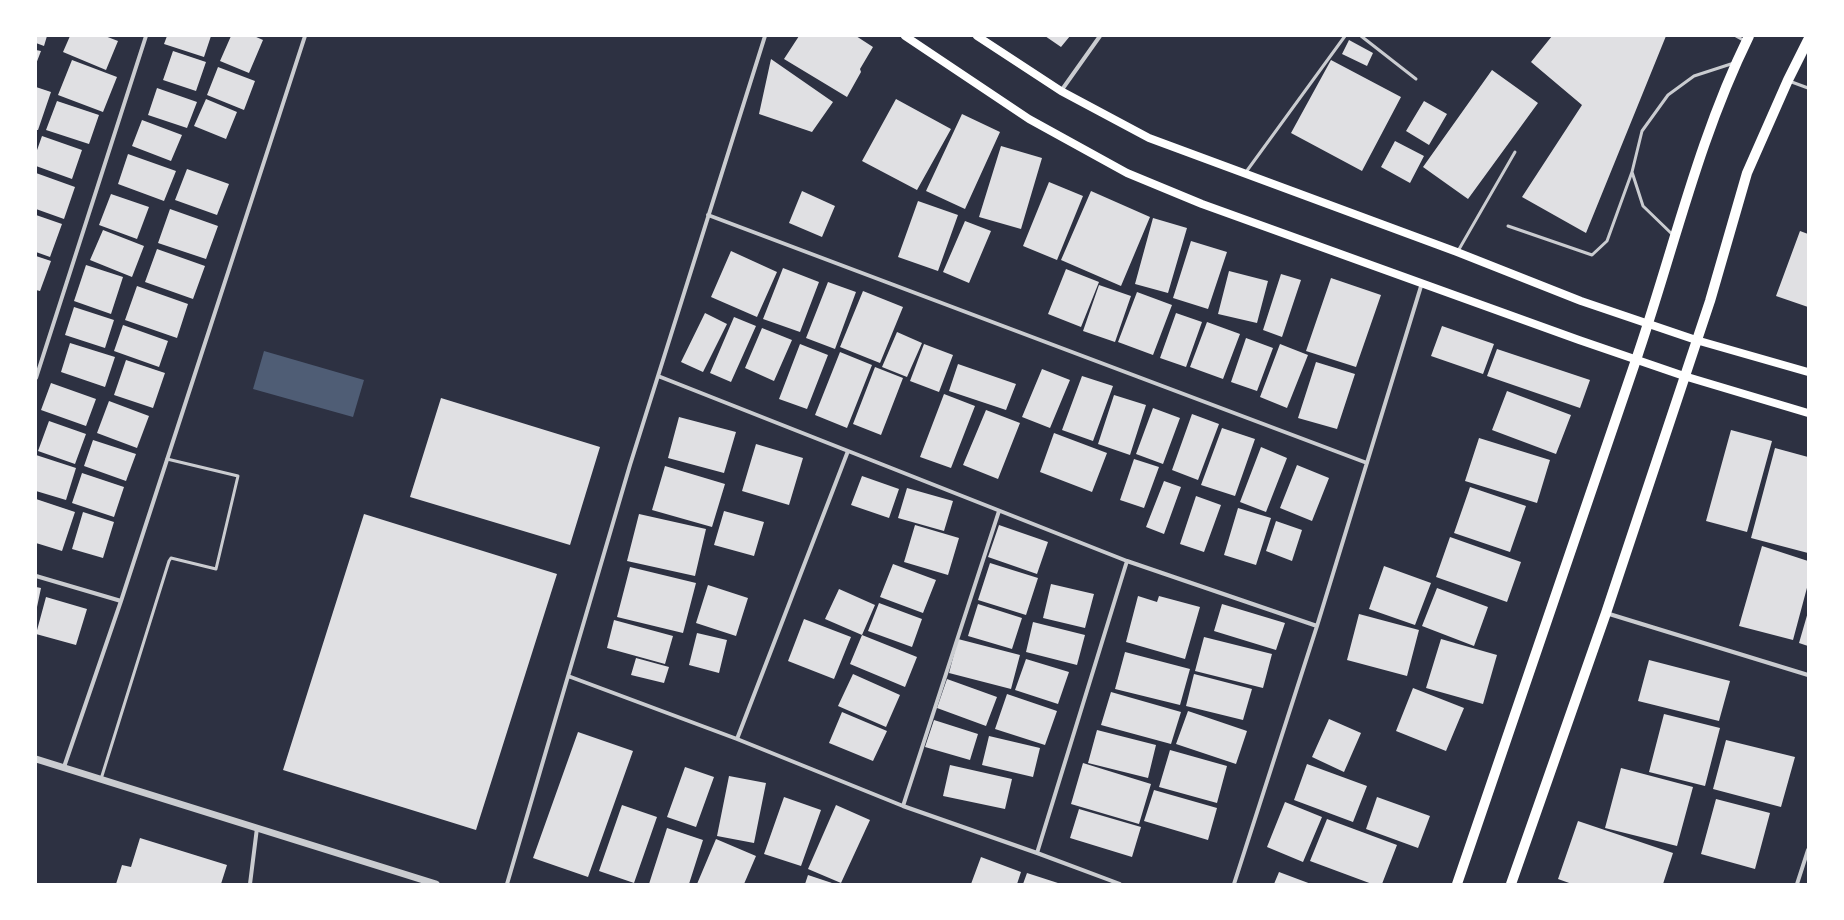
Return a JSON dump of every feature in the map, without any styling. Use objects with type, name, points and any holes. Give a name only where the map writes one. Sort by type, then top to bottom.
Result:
[{"type":"main road","points":[[905,36],[1029,119],[1128,173],[1202,204],[1636,360],[1684,376],[1808,412]]},
{"type":"main road","points":[[977,36],[1061,91],[1149,138],[1457,252],[1581,301],[1696,340],[1808,372]]},
{"type":"main road","points":[[1457,884],[1648,324],[1701,151],[1737,61],[1748,39]]},
{"type":"main road","points":[[1511,884],[1606,613],[1710,301],[1747,174],[1788,80],[1808,40]]},
{"type":"street","points":[[36,378],[146,36]]},
{"type":"street","points":[[64,767],[121,601],[305,36]]},
{"type":"street","points":[[508,884],[630,465],[765,36]]},
{"type":"street","points":[[1061,91],[1100,36]]},
{"type":"street","points":[[708,215],[1367,463]]},
{"type":"street","points":[[1234,884],[1317,626],[1422,283]]},
{"type":"street","points":[[658,376],[1127,561],[1317,626]]},
{"type":"street","points":[[737,739],[848,451]]},
{"type":"street","points":[[903,806],[999,511]]},
{"type":"street","points":[[1037,853],[1127,561]]},
{"type":"street","points":[[36,576],[121,601]]},
{"type":"street","points":[[1606,613],[1808,675]]},
{"type":"street","points":[[568,676],[737,739],[903,806],[1120,884]]},
{"type":"street","points":[[36,759],[436,884]]},
{"type":"street","points":[[250,884],[257,828]]},
{"type":"street","points":[[1797,884],[1808,850]]},
{"type":"lane","points":[[1245,173],[1345,36]]},
{"type":"lane","points":[[1361,36],[1416,79]]},
{"type":"lane","points":[[1736,36],[1748,39]]},
{"type":"lane","points":[[1508,226],[1592,255],[1607,241],[1632,172],[1642,131],[1668,95],[1694,76],[1737,61]]},
{"type":"lane","points":[[1788,80],[1808,88]]},
{"type":"lane","points":[[1457,252],[1515,152]]},
{"type":"lane","points":[[1632,172],[1643,206],[1674,236]]},
{"type":"lane","points":[[101,779],[169,561],[171,558],[178,559],[216,569],[238,476],[167,459]]},
{"type":"water","points":[[264,351],[364,380],[353,417],[253,389]]},
{"type":"building","points":[[36,36],[47,36],[44,46],[36,43]]},
{"type":"building","points":[[70,36],[105,36],[118,41],[106,70],[63,52]]},
{"type":"building","points":[[167,36],[211,36],[204,57],[164,44]]},
{"type":"building","points":[[231,36],[254,36],[263,40],[249,73],[220,61]]},
{"type":"building","points":[[799,36],[856,36],[873,47],[860,69],[861,72],[847,97],[784,59]]},
{"type":"building","points":[[1045,36],[1070,36],[1061,47]]},
{"type":"building","points":[[1552,36],[1666,36],[1586,233],[1522,197],[1582,105],[1531,62]]},
{"type":"building","points":[[1349,40],[1373,53],[1367,66],[1342,54]]},
{"type":"building","points":[[36,50],[41,51],[36,64]]},
{"type":"building","points":[[173,51],[206,62],[196,91],[163,80]]},
{"type":"building","points":[[771,59],[833,102],[812,132],[759,114]]},
{"type":"building","points":[[72,60],[117,77],[103,112],[58,95]]},
{"type":"building","points":[[1331,60],[1401,97],[1362,171],[1291,133]]},
{"type":"building","points":[[218,67],[255,81],[244,110],[207,95]]},
{"type":"building","points":[[1492,70],[1538,103],[1468,199],[1423,167]]},
{"type":"building","points":[[36,87],[51,92],[38,130],[36,130]]},
{"type":"building","points":[[157,88],[197,102],[187,128],[148,115]]},
{"type":"building","points":[[206,99],[237,112],[226,139],[194,126]]},
{"type":"building","points":[[896,99],[951,129],[917,190],[862,161]]},
{"type":"building","points":[[57,101],[99,115],[89,144],[46,130]]},
{"type":"building","points":[[1424,101],[1447,114],[1429,145],[1406,131]]},
{"type":"building","points":[[962,114],[1000,132],[965,209],[926,191]]},
{"type":"building","points":[[142,120],[182,135],[171,161],[132,146]]},
{"type":"building","points":[[42,136],[82,150],[72,179],[36,166],[36,153]]},
{"type":"building","points":[[1395,141],[1424,156],[1410,183],[1381,167]]},
{"type":"building","points":[[1001,146],[1042,158],[1021,229],[979,217]]},
{"type":"building","points":[[128,154],[176,171],[164,201],[118,184]]},
{"type":"building","points":[[187,169],[229,184],[217,215],[175,200]]},
{"type":"building","points":[[36,173],[75,187],[64,219],[36,209]]},
{"type":"building","points":[[1049,182],[1083,196],[1057,260],[1023,246]]},
{"type":"building","points":[[802,191],[835,206],[822,237],[789,223]]},
{"type":"building","points":[[1091,191],[1150,217],[1121,286],[1061,260]]},
{"type":"building","points":[[111,194],[149,207],[137,239],[99,225]]},
{"type":"building","points":[[918,201],[958,215],[938,271],[898,257]]},
{"type":"building","points":[[170,209],[218,226],[206,259],[158,243]]},
{"type":"building","points":[[36,215],[62,224],[50,257],[36,252]]},
{"type":"building","points":[[1153,218],[1187,228],[1168,293],[1135,284]]},
{"type":"building","points":[[965,221],[991,231],[969,283],[943,272]]},
{"type":"building","points":[[103,230],[144,246],[132,277],[90,260]]},
{"type":"building","points":[[1800,231],[1808,234],[1808,307],[1776,296]]},
{"type":"building","points":[[1191,241],[1227,252],[1208,309],[1173,298]]},
{"type":"building","points":[[157,249],[205,266],[193,299],[145,282]]},
{"type":"building","points":[[731,251],[777,272],[757,317],[711,297]]},
{"type":"building","points":[[36,256],[51,261],[40,291],[36,290]]},
{"type":"building","points":[[86,265],[123,277],[111,314],[74,301]]},
{"type":"building","points":[[783,268],[819,282],[800,332],[763,319]]},
{"type":"building","points":[[1066,269],[1099,282],[1081,327],[1048,314]]},
{"type":"building","points":[[1229,271],[1268,281],[1257,323],[1218,314]]},
{"type":"building","points":[[1281,274],[1301,280],[1282,337],[1263,330]]},
{"type":"building","points":[[1331,278],[1381,295],[1356,367],[1306,351]]},
{"type":"building","points":[[828,282],[856,292],[835,349],[806,338]]},
{"type":"building","points":[[1099,285],[1131,296],[1115,342],[1083,331]]},
{"type":"building","points":[[137,286],[188,304],[177,338],[125,320]]},
{"type":"building","points":[[863,291],[903,307],[880,363],[840,347]]},
{"type":"building","points":[[1137,292],[1172,305],[1153,355],[1118,342]]},
{"type":"building","points":[[74,307],[114,320],[105,348],[65,335]]},
{"type":"building","points":[[705,313],[727,324],[703,372],[681,362]]},
{"type":"building","points":[[1176,313],[1202,322],[1186,367],[1160,358]]},
{"type":"building","points":[[734,317],[756,326],[731,382],[710,373]]},
{"type":"building","points":[[1207,322],[1240,334],[1223,379],[1190,367]]},
{"type":"building","points":[[123,325],[168,341],[159,367],[114,351]]},
{"type":"building","points":[[1442,326],[1494,344],[1483,374],[1431,356]]},
{"type":"building","points":[[762,328],[792,340],[774,381],[745,368]]},
{"type":"building","points":[[897,332],[922,343],[907,377],[882,367]]},
{"type":"building","points":[[1246,338],[1273,348],[1257,391],[1231,382]]},
{"type":"building","points":[[70,343],[115,357],[105,387],[61,372]]},
{"type":"building","points":[[800,344],[828,355],[807,409],[779,399]]},
{"type":"building","points":[[924,344],[953,355],[939,392],[910,381]]},
{"type":"building","points":[[1280,344],[1308,355],[1287,408],[1260,397]]},
{"type":"building","points":[[1497,349],[1590,380],[1580,408],[1487,376]]},
{"type":"building","points":[[840,352],[872,365],[847,428],[815,415]]},
{"type":"building","points":[[126,360],[165,373],[153,408],[114,395]]},
{"type":"building","points":[[1316,362],[1355,374],[1337,429],[1298,418]]},
{"type":"building","points":[[958,364],[1016,384],[1006,410],[949,391]]},
{"type":"building","points":[[875,367],[903,378],[881,435],[853,424]]},
{"type":"building","points":[[1042,369],[1070,380],[1050,428],[1022,417]]},
{"type":"building","points":[[1082,376],[1113,386],[1093,441],[1062,430]]},
{"type":"building","points":[[51,383],[96,399],[86,426],[41,410]]},
{"type":"building","points":[[1507,391],[1571,415],[1556,454],[1492,430]]},
{"type":"building","points":[[944,394],[975,406],[951,468],[920,457]]},
{"type":"building","points":[[1114,395],[1146,405],[1130,455],[1098,444]]},
{"type":"building","points":[[441,398],[600,447],[570,545],[410,497]]},
{"type":"building","points":[[109,401],[149,416],[137,448],[97,433]]},
{"type":"building","points":[[1153,408],[1180,418],[1163,464],[1136,454]]},
{"type":"building","points":[[986,410],[1020,423],[998,479],[963,465]]},
{"type":"building","points":[[1192,414],[1219,424],[1198,480],[1172,470]]},
{"type":"building","points":[[679,417],[736,432],[724,473],[668,458]]},
{"type":"building","points":[[49,421],[86,434],[75,464],[38,451]]},
{"type":"building","points":[[1222,428],[1255,439],[1235,496],[1201,485]]},
{"type":"building","points":[[1731,430],[1772,441],[1747,532],[1706,521]]},
{"type":"building","points":[[1054,433],[1107,453],[1092,492],[1040,472]]},
{"type":"building","points":[[1479,438],[1550,460],[1537,503],[1465,481]]},
{"type":"building","points":[[93,440],[136,454],[126,481],[84,466]]},
{"type":"building","points":[[756,444],[803,458],[789,505],[742,491]]},
{"type":"building","points":[[1261,447],[1287,458],[1266,512],[1240,502]]},
{"type":"building","points":[[1775,448],[1808,457],[1808,553],[1751,538]]},
{"type":"building","points":[[36,455],[76,468],[66,500],[36,491]]},
{"type":"building","points":[[1134,459],[1159,467],[1144,508],[1120,500]]},
{"type":"building","points":[[1297,465],[1329,478],[1312,521],[1280,508]]},
{"type":"building","points":[[665,466],[725,484],[712,527],[652,510]]},
{"type":"building","points":[[82,473],[124,487],[114,517],[72,503]]},
{"type":"building","points":[[862,476],[899,489],[889,518],[851,505]]},
{"type":"building","points":[[1164,481],[1181,487],[1164,534],[1146,527]]},
{"type":"building","points":[[1470,487],[1526,506],[1510,552],[1454,533]]},
{"type":"building","points":[[907,488],[953,501],[944,531],[898,518]]},
{"type":"building","points":[[1196,496],[1221,505],[1204,552],[1180,544]]},
{"type":"building","points":[[36,499],[75,512],[62,551],[36,543]]},
{"type":"building","points":[[1238,508],[1271,518],[1256,565],[1224,555]]},
{"type":"building","points":[[724,511],[764,522],[754,556],[714,545]]},
{"type":"building","points":[[83,512],[114,522],[103,558],[72,549]]},
{"type":"building","points":[[364,514],[557,574],[476,830],[283,770]]},
{"type":"building","points":[[639,514],[706,529],[695,576],[627,561]]},
{"type":"building","points":[[1276,521],[1302,530],[1292,561],[1266,551]]},
{"type":"building","points":[[915,525],[959,538],[948,575],[904,562]]},
{"type":"building","points":[[999,525],[1048,542],[1037,574],[988,557]]},
{"type":"building","points":[[1450,537],[1521,562],[1507,602],[1436,577]]},
{"type":"building","points":[[1762,546],[1808,561],[1808,584],[1793,640],[1739,626]]},
{"type":"building","points":[[990,563],[1038,578],[1026,615],[978,600]]},
{"type":"building","points":[[893,564],[936,580],[923,613],[880,597]]},
{"type":"building","points":[[1384,566],[1431,583],[1415,625],[1369,609]]},
{"type":"building","points":[[630,567],[696,583],[683,633],[617,617]]},
{"type":"building","points":[[1051,584],[1094,594],[1085,628],[1043,618]]},
{"type":"building","points":[[708,585],[748,598],[736,636],[696,623]]},
{"type":"building","points":[[36,587],[41,588],[37,607],[36,607]]},
{"type":"building","points":[[1437,588],[1488,607],[1474,646],[1422,626]]},
{"type":"building","points":[[839,589],[875,605],[862,635],[825,619]]},
{"type":"building","points":[[1138,596],[1157,602],[1159,596],[1200,607],[1185,659],[1126,642]]},
{"type":"building","points":[[46,597],[87,609],[76,645],[36,634]]},
{"type":"building","points":[[879,603],[922,619],[912,647],[868,631]]},
{"type":"building","points":[[978,604],[1022,618],[1012,649],[968,636]]},
{"type":"building","points":[[1222,604],[1285,623],[1276,650],[1214,631]]},
{"type":"building","points":[[1808,612],[1808,646],[1799,643]]},
{"type":"building","points":[[1359,614],[1419,630],[1407,676],[1347,660]]},
{"type":"building","points":[[804,619],[851,637],[834,679],[788,661]]},
{"type":"building","points":[[614,620],[673,636],[665,664],[607,648]]},
{"type":"building","points":[[1033,622],[1085,635],[1077,665],[1026,652]]},
{"type":"building","points":[[697,633],[727,640],[719,673],[689,665]]},
{"type":"building","points":[[862,635],[917,657],[905,687],[850,664]]},
{"type":"building","points":[[1204,637],[1272,654],[1263,688],[1195,671]]},
{"type":"building","points":[[958,639],[1020,655],[1011,689],[949,673]]},
{"type":"building","points":[[1441,639],[1497,655],[1483,704],[1426,688]]},
{"type":"building","points":[[1125,652],[1190,669],[1180,705],[1115,689]]},
{"type":"building","points":[[636,658],[669,667],[664,683],[631,675]]},
{"type":"building","points":[[1026,659],[1069,672],[1058,704],[1015,690]]},
{"type":"building","points":[[1649,660],[1730,681],[1719,721],[1638,701]]},
{"type":"building","points":[[853,674],[900,695],[886,727],[838,706]]},
{"type":"building","points":[[1194,674],[1252,689],[1243,720],[1186,706]]},
{"type":"building","points":[[947,679],[997,697],[986,726],[937,708]]},
{"type":"building","points":[[1413,688],[1464,708],[1446,751],[1396,731]]},
{"type":"building","points":[[1111,692],[1181,712],[1171,744],[1101,725]]},
{"type":"building","points":[[1007,694],[1057,711],[1045,745],[995,729]]},
{"type":"building","points":[[1188,711],[1247,731],[1236,764],[1176,744]]},
{"type":"building","points":[[842,712],[887,731],[873,761],[829,743]]},
{"type":"building","points":[[1664,714],[1720,728],[1705,786],[1649,772]]},
{"type":"building","points":[[1329,719],[1361,733],[1344,772],[1312,757]]},
{"type":"building","points":[[934,720],[978,734],[970,760],[925,747]]},
{"type":"building","points":[[1097,730],[1156,745],[1148,778],[1088,763]]},
{"type":"building","points":[[578,732],[633,751],[588,877],[533,858]]},
{"type":"building","points":[[989,736],[1040,748],[1033,777],[982,765]]},
{"type":"building","points":[[1726,740],[1795,757],[1781,807],[1713,789]]},
{"type":"building","points":[[1170,750],[1227,766],[1217,803],[1159,787]]},
{"type":"building","points":[[1083,763],[1151,784],[1139,824],[1071,804]]},
{"type":"building","points":[[1307,764],[1367,786],[1353,822],[1294,800]]},
{"type":"building","points":[[950,765],[1012,779],[1005,809],[943,796]]},
{"type":"building","points":[[685,767],[714,777],[696,827],[667,817]]},
{"type":"building","points":[[1621,768],[1693,787],[1677,846],[1605,828]]},
{"type":"building","points":[[729,776],[766,783],[754,843],[717,836]]},
{"type":"building","points":[[1154,790],[1217,808],[1208,840],[1144,821]]},
{"type":"building","points":[[784,797],[821,810],[801,866],[764,854]]},
{"type":"building","points":[[1377,797],[1430,816],[1418,848],[1366,829]]},
{"type":"building","points":[[1716,799],[1770,813],[1755,869],[1701,854]]},
{"type":"building","points":[[1285,802],[1322,817],[1303,862],[1267,847]]},
{"type":"building","points":[[622,805],[657,817],[634,883],[599,871]]},
{"type":"building","points":[[836,805],[870,820],[841,883],[808,869]]},
{"type":"building","points":[[1079,809],[1141,827],[1132,857],[1070,838]]},
{"type":"building","points":[[1327,819],[1397,845],[1382,884],[1372,884],[1310,861]]},
{"type":"building","points":[[1578,821],[1673,853],[1663,884],[1572,884],[1558,879]]},
{"type":"building","points":[[667,828],[703,840],[689,884],[649,884]]},
{"type":"building","points":[[140,838],[227,865],[221,884],[116,884],[122,865],[131,867]]},
{"type":"building","points":[[716,839],[756,856],[744,884],[697,884]]},
{"type":"building","points":[[981,857],[1021,872],[1017,884],[971,884]]},
{"type":"building","points":[[1279,872],[1311,884],[1274,884]]},
{"type":"building","points":[[1027,873],[1061,884],[1023,884]]},
{"type":"building","points":[[808,875],[835,884],[805,884]]}]
